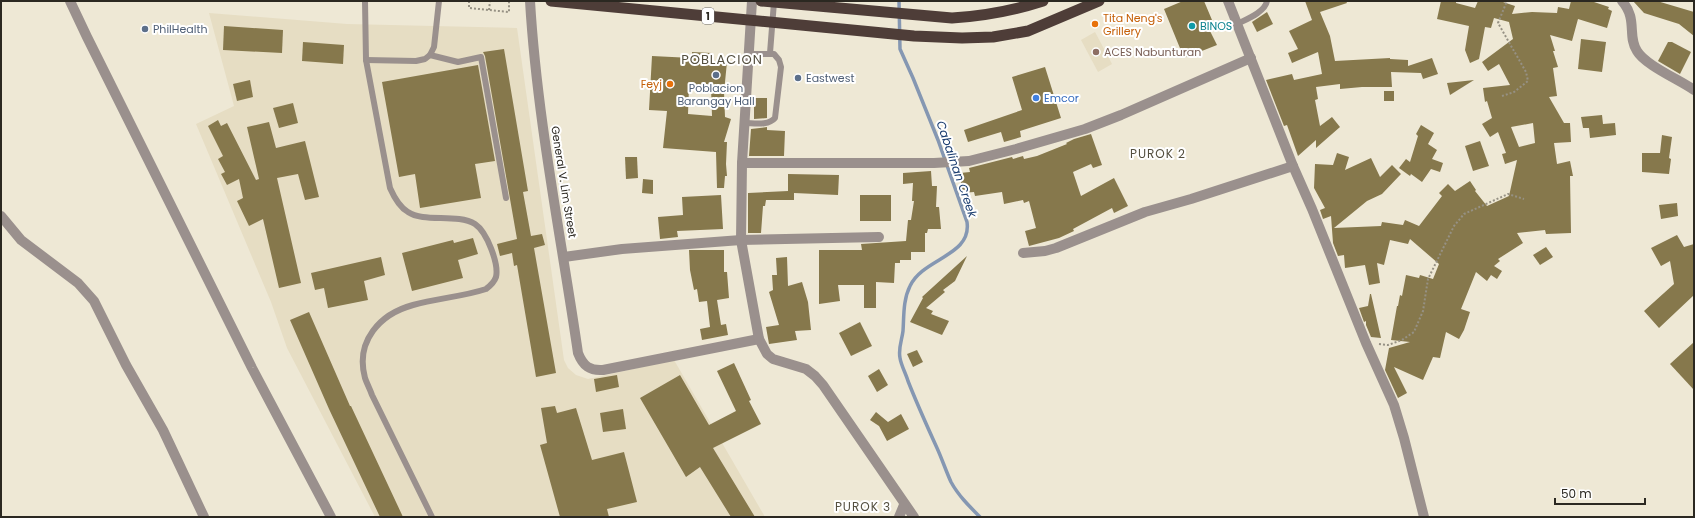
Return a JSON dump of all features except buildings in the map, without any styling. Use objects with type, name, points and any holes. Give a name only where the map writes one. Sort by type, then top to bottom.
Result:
[{"type":"highway","name":"1","points":[[551,1],[914,36],[962,38],[993,37],[1028,31],[1099,1]]},
{"type":"highway","points":[[762,1],[915,16],[952,18],[983,16],[1019,9],[1043,1]]},
{"type":"street","points":[[70,1],[86,37],[248,362],[331,517]]},
{"type":"street","name":"General V. Lim Street","points":[[530,1],[537,86],[578,353],[583,365],[596,371],[759,340]]},
{"type":"street","points":[[752,1],[742,163],[742,240],[759,340],[767,354],[773,359],[806,369],[819,380],[904,505],[914,517]]},
{"type":"street","points":[[1228,1],[1293,166],[1366,343],[1394,405],[1424,517]]},
{"type":"street","points":[[1622,1],[1632,17],[1633,40],[1636,51],[1652,64],[1694,90]]},
{"type":"street","points":[[742,163],[950,163],[986,158],[1085,129],[1121,115],[1251,58]]},
{"type":"street","points":[[1023,253],[1036,253],[1050,250],[1145,212],[1191,199],[1293,166]]},
{"type":"street","points":[[1,216],[21,240],[70,276],[90,296],[163,430],[204,517]]},
{"type":"street","points":[[564,257],[622,249],[742,240],[879,237]]},
{"type":"street","points":[[899,517],[904,505]]},
{"type":"lane","points":[[365,1],[366,60],[387,180],[394,197],[408,212],[415,215],[458,219],[475,224],[488,241],[496,269],[496,278],[486,289],[413,305],[400,310],[385,318],[366,340],[363,358],[365,377],[372,395],[432,517]]},
{"type":"lane","points":[[366,60],[420,61],[430,55],[434,47],[439,1]]},
{"type":"lane","points":[[1238,24],[1265,8],[1267,1]]},
{"type":"lane","points":[[770,53],[771,22],[774,2]]},
{"type":"lane","points":[[744,123],[767,123],[772,122],[775,118],[781,64],[777,57],[770,53],[749,54]]},
{"type":"lane","points":[[430,55],[458,62],[481,58],[506,198]]},
{"type":"path","points":[[469,1],[469,8],[509,12],[510,1]]},
{"type":"path","points":[[489,10],[490,1]]},
{"type":"path","points":[[1502,96],[1514,92],[1528,81],[1526,72],[1498,23],[1507,1]]},
{"type":"path","points":[[1366,343],[1388,345],[1402,340],[1414,332],[1423,311],[1428,279],[1454,226],[1464,214],[1508,194],[1524,199]]},
{"type":"shaded area","points":[[209,13],[347,24],[517,28],[564,360],[568,368],[576,375],[588,379],[674,360],[765,517],[375,517],[287,348],[271,302],[196,124],[234,106]]},
{"type":"shaded area","name":"ACES Nabunturan","points":[[1095,32],[1112,64],[1098,72],[1081,40]]},
{"type":"waterway","name":"Cabalinan Creek","points":[[899,1],[900,49],[938,140],[967,222],[967,233],[955,250],[925,269],[916,277],[910,286],[905,302],[903,331],[899,351],[900,358],[911,390],[951,482],[960,496],[980,517]]},
{"type":"place","name":"Tita Neng's Grillery","points":[[1095,24]]},
{"type":"place","name":"BINOS","points":[[1192,26]]},
{"type":"place","name":"PhilHealth","points":[[145,29]]},
{"type":"place","name":"ACES Nabunturan","points":[[1096,52]]},
{"type":"place","name":"Poblacion Barangay Hall","points":[[716,75]]},
{"type":"place","name":"Eastwest","points":[[798,78]]},
{"type":"place","name":"Feyj","points":[[670,84]]},
{"type":"place","name":"Emcor","points":[[1036,98]]},
{"type":"district","name":"POBLACION","points":[[722,59]]},
{"type":"district","name":"PUROK 2","points":[[1158,153]]},
{"type":"district","name":"PUROK 3","points":[[863,506]]}]
